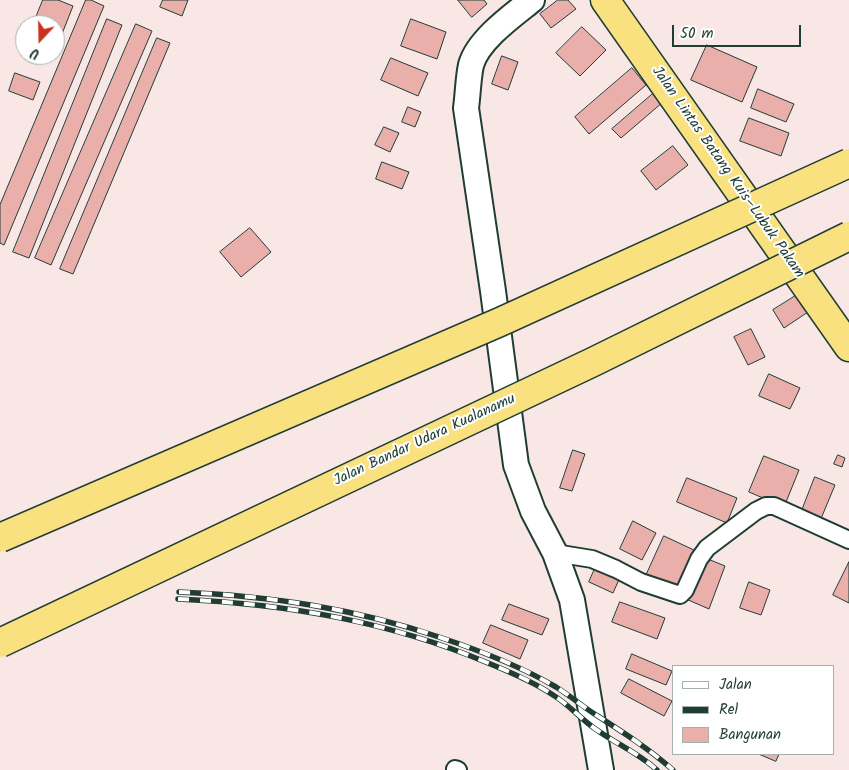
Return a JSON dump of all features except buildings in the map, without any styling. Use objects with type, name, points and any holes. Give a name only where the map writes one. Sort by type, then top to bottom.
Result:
[{"type":"highway","name":"Jalan Lintas Batang Kuis–Lubuk Pakam","points":[[605,0],[849,347]]},
{"type":"highway","points":[[0,538],[500,322],[849,163]]},
{"type":"highway","name":"Jalan Bandar Udara Kualanamu","points":[[0,643],[593,362],[849,236]]},
{"type":"main road","points":[[532,0],[497,29],[477,52],[469,77],[466,108],[494,291],[516,465],[533,511],[555,553],[572,600],[601,770]]},
{"type":"street","points":[[555,553],[592,559],[616,568],[641,582],[680,595],[686,590],[699,559],[707,548],[756,511],[766,506],[774,506],[849,540]]},
{"type":"railway","points":[[179,592],[279,600],[344,611],[409,628],[471,648],[514,666],[556,687],[644,747],[673,770]]},
{"type":"railway","points":[[178,599],[258,605],[336,617],[413,636],[450,648],[546,690],[594,728],[642,758],[657,770]]}]
